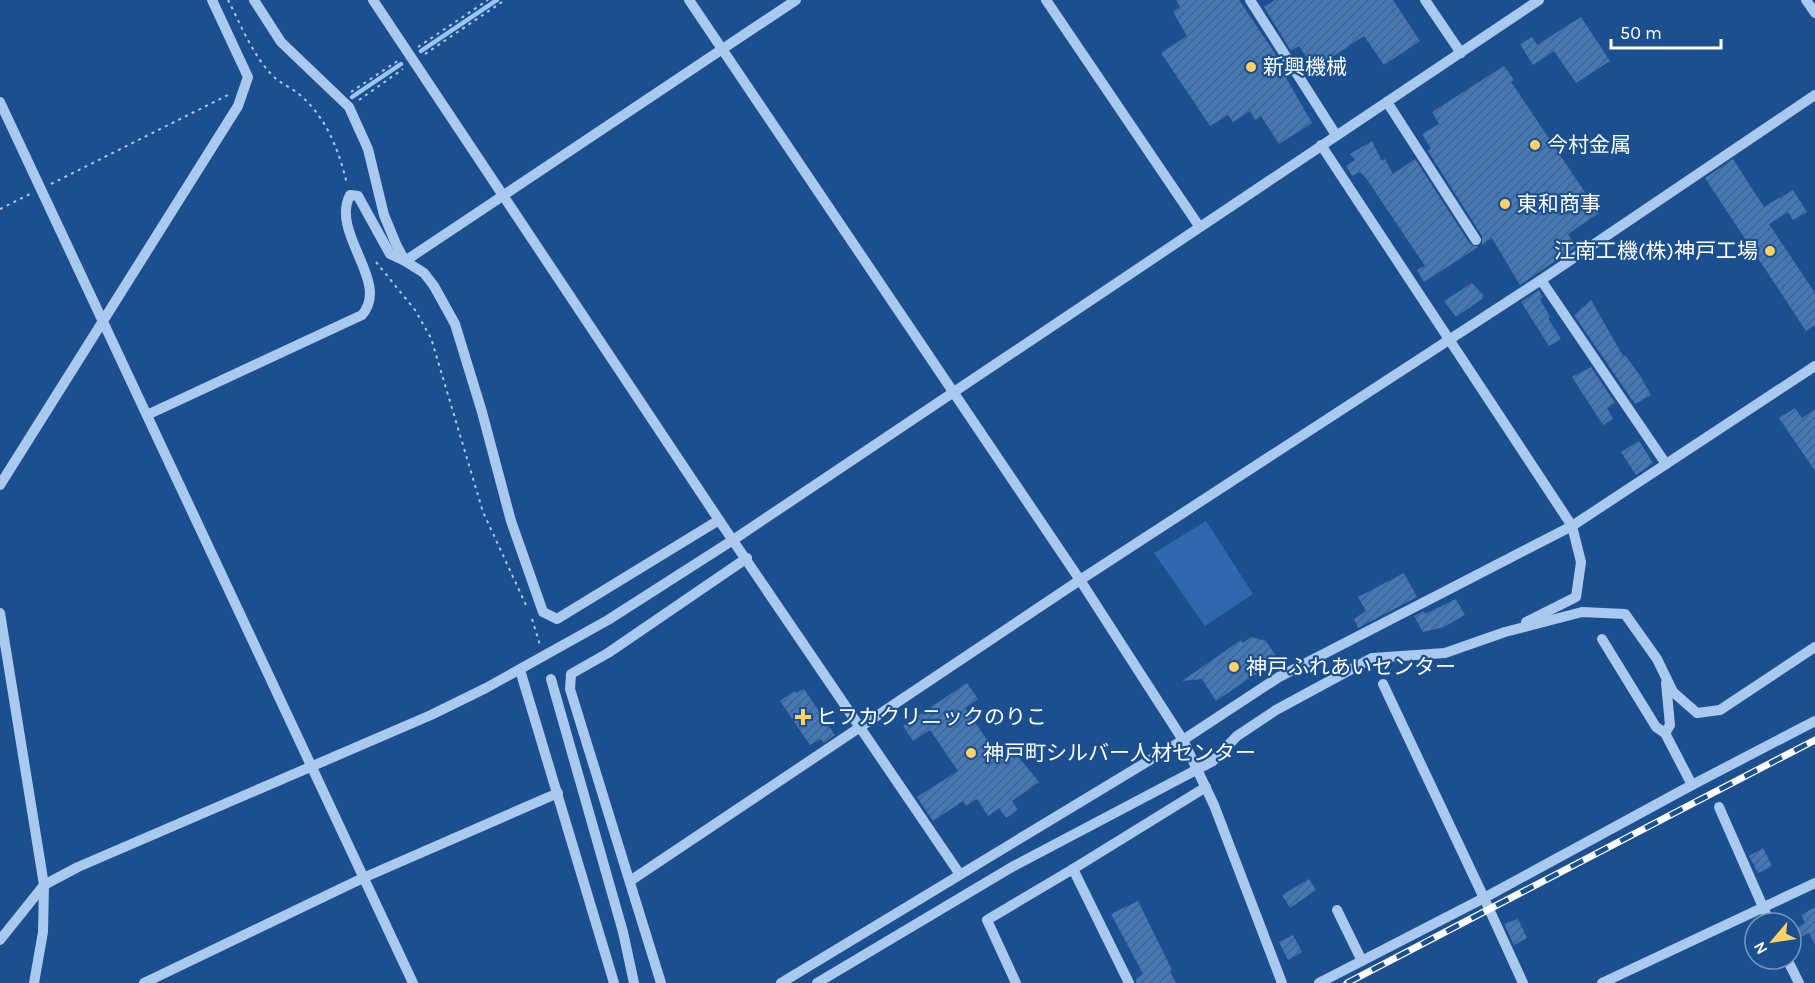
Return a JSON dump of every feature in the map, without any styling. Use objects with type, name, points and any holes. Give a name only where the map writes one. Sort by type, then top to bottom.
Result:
[{"type":"street","points":[[0,485],[238,106],[248,77],[212,0]]},
{"type":"street","points":[[254,0],[282,42],[349,107],[368,149],[384,215],[405,261]]},
{"type":"street","points":[[373,0],[718,520],[747,558],[959,873]]},
{"type":"street","points":[[688,0],[1080,580],[1183,740],[1206,787],[1282,983]]},
{"type":"street","points":[[405,261],[796,0]]},
{"type":"street","points":[[1046,0],[1199,226]]},
{"type":"street","points":[[1250,0],[1336,135]]},
{"type":"street","points":[[1425,0],[1461,53]]},
{"type":"street","points":[[0,940],[44,885],[78,867],[431,715],[520,670],[608,620],[733,540],[1539,0]]},
{"type":"street","points":[[1806,0],[1815,13]]},
{"type":"street","points":[[630,881],[1080,580],[1541,280],[1815,96]]},
{"type":"street","points":[[0,102],[413,983]]},
{"type":"street","points":[[1387,102],[1476,240]]},
{"type":"street","points":[[1321,145],[1572,526],[1581,562],[1576,597],[1506,632]]},
{"type":"street","points":[[147,415],[362,315],[370,306],[371,292],[348,230],[344,207],[350,195],[358,196],[390,254],[424,273],[455,324],[482,412],[511,521],[543,612],[557,619],[718,520]]},
{"type":"street","points":[[1541,280],[1666,464]]},
{"type":"street","points":[[781,983],[959,873],[1183,740],[1280,677],[1572,526],[1815,366]]},
{"type":"street","points":[[661,983],[570,688],[571,674],[609,653],[747,558]]},
{"type":"street","points":[[817,983],[1012,867],[1213,761],[1237,736],[1276,710],[1372,658],[1445,653],[1506,632],[1582,612],[1625,614],[1657,659],[1673,692],[1697,713],[1720,710],[1815,647]]},
{"type":"street","points":[[0,613],[44,885],[43,932],[34,983]]},
{"type":"street","points":[[1602,639],[1656,727],[1665,732],[1692,785]]},
{"type":"street","points":[[520,670],[614,983]]},
{"type":"street","points":[[1665,676],[1670,725],[1665,732]]},
{"type":"street","points":[[551,679],[623,932],[634,983]]},
{"type":"street","points":[[1383,684],[1522,983]]},
{"type":"street","points":[[1319,983],[1484,898],[1815,721]]},
{"type":"street","points":[[1016,983],[987,920],[1206,787]]},
{"type":"street","points":[[144,983],[363,878],[558,793]]},
{"type":"street","points":[[1719,807],[1764,911]]},
{"type":"street","points":[[1073,869],[1126,982]]},
{"type":"street","points":[[1602,983],[1625,978],[1815,884]]},
{"type":"street","points":[[1337,910],[1362,961]]},
{"type":"path","points":[[228,0],[255,51],[273,76],[301,96],[324,122],[340,156],[350,195]]},
{"type":"path","points":[[349,107],[505,0]]},
{"type":"path","points":[[0,209],[245,86]]},
{"type":"path","points":[[373,256],[416,310],[431,338],[483,512],[526,606]]},
{"type":"path","points":[[531,617],[544,657]]},
{"type":"shaded area","points":[[1206,521],[1253,594],[1205,626],[1154,553]]},
{"type":"building","points":[[1176,0],[1239,0],[1278,58],[1288,75],[1285,76],[1312,123],[1279,144],[1261,116],[1255,120],[1250,111],[1233,122],[1228,115],[1210,126],[1161,53],[1187,36],[1173,12],[1180,7]]},
{"type":"building","points":[[1275,0],[1393,0],[1420,41],[1384,65],[1364,36],[1314,69],[1299,46],[1291,51],[1264,7]]},
{"type":"building","points":[[1581,17],[1610,61],[1576,83],[1554,51],[1533,65],[1520,44],[1532,37],[1537,45]]},
{"type":"building","points":[[1504,66],[1514,80],[1511,82],[1599,213],[1568,234],[1576,247],[1520,285],[1492,238],[1482,245],[1482,236],[1428,151],[1431,149],[1422,134],[1439,124],[1432,112]]},
{"type":"building","points":[[1372,141],[1382,161],[1385,159],[1393,174],[1415,159],[1470,244],[1478,247],[1424,282],[1417,270],[1425,266],[1366,178],[1360,172],[1352,176],[1346,166],[1355,160],[1350,154]]},
{"type":"building","name":"江南工機(株)神戸工場","points":[[1733,159],[1764,207],[1793,190],[1807,212],[1793,220],[1788,212],[1769,224],[1815,293],[1815,325],[1806,331],[1705,178]]},
{"type":"building","points":[[1472,283],[1483,295],[1482,299],[1456,317],[1444,301]]},
{"type":"building","points":[[1539,290],[1543,297],[1540,299],[1550,317],[1548,318],[1561,339],[1549,346],[1521,302]]},
{"type":"building","points":[[1591,300],[1623,356],[1625,355],[1639,374],[1651,395],[1635,404],[1574,315]]},
{"type":"building","points":[[1591,367],[1615,403],[1607,408],[1613,419],[1603,425],[1572,377]]},
{"type":"building","points":[[1795,408],[1802,418],[1815,409],[1815,471],[1779,418]]},
{"type":"building","points":[[1639,441],[1653,463],[1636,475],[1621,452]]},
{"type":"building","points":[[1404,573],[1417,597],[1358,628],[1354,619],[1366,611],[1358,597]]},
{"type":"building","points":[[1456,599],[1465,615],[1444,627],[1423,632],[1414,616],[1424,611],[1425,614]]},
{"type":"building","name":"神戸ふれあいセンター","points":[[1251,637],[1266,641],[1278,659],[1216,701],[1202,679],[1182,681],[1241,640],[1243,643]]},
{"type":"building","name":"神戸町シルバー人材センター","points":[[967,683],[978,699],[965,708],[999,757],[1012,749],[1039,782],[1012,801],[1018,810],[1006,818],[999,808],[988,816],[977,799],[966,806],[963,801],[933,821],[917,797],[958,771],[930,730],[913,741],[903,726]]},
{"type":"building","name":"ヒフカクリニックのりこ","points":[[804,689],[835,735],[824,743],[821,739],[810,745],[780,701],[794,691],[796,693]]},
{"type":"building","points":[[1763,848],[1772,866],[1758,873],[1749,856]]},
{"type":"building","points":[[1309,879],[1316,890],[1290,908],[1282,895]]},
{"type":"building","points":[[1138,901],[1172,970],[1170,971],[1176,983],[1136,983],[1136,979],[1143,974],[1111,914]]},
{"type":"building","points":[[1815,907],[1815,945],[1809,933],[1803,936],[1805,923],[1803,914]]},
{"type":"building","points":[[1518,919],[1527,938],[1514,945],[1504,924]]},
{"type":"building","points":[[1293,935],[1302,952],[1288,960],[1279,942]]},
{"type":"waterway","points":[[421,51],[497,0]]},
{"type":"waterway","points":[[352,97],[401,64]]},
{"type":"railway","points":[[1347,983],[1815,740]]},
{"type":"place","name":"新興機械","points":[[1251,67]]},
{"type":"place","name":"今村金属","points":[[1535,145]]},
{"type":"place","name":"東和商事","points":[[1505,204]]},
{"type":"place","name":"江南工機(株)神戸工場","points":[[1770,251]]},
{"type":"place","name":"神戸ふれあいセンター","points":[[1234,667]]},
{"type":"place","name":"ヒフカクリニックのりこ","points":[[803,717]]},
{"type":"place","name":"神戸町シルバー人材センター","points":[[971,753]]}]
